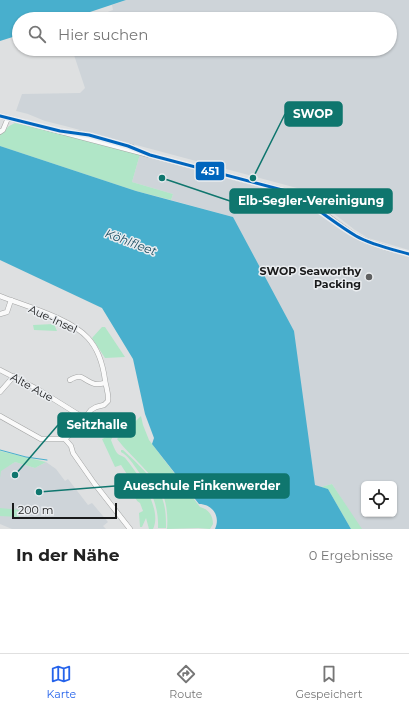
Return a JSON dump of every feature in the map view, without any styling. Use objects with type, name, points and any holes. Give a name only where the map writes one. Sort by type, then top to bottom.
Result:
[{"type":"street","points":[[0,116],[286,190],[306,200],[352,233],[368,242],[409,254]]},
{"type":"street","points":[[0,132],[3,130],[8,118]]},
{"type":"street","name":"Aue-Insel","points":[[0,296],[74,326],[83,333],[92,342],[101,359],[105,383]]},
{"type":"street","points":[[0,314],[7,312],[11,300]]},
{"type":"street","name":"Alte Aue","points":[[0,370],[40,390],[84,418]]},
{"type":"street","points":[[0,392],[14,376]]},
{"type":"street","points":[[0,416],[41,439],[65,439],[94,408],[104,405],[107,402],[108,396],[105,383],[93,383],[80,377],[75,377],[70,380]]},
{"type":"street","points":[[65,439],[94,483],[130,529]]},
{"type":"shaded area","points":[[126,0],[409,0],[409,250],[368,238],[328,209],[321,198],[297,188],[45,121],[16,111],[22,94],[80,93],[85,88],[74,56],[397,56],[397,12],[108,12],[113,10],[112,5]]},
{"type":"shaded area","points":[[140,154],[286,193],[300,199],[348,234],[365,244],[409,257],[409,529],[361,529],[332,484],[321,487],[315,485],[306,427],[233,217],[171,200],[173,194],[132,182]]},
{"type":"shaded area","points":[[15,462],[35,468],[46,462],[56,469],[65,481],[68,479],[88,505],[92,503],[108,522],[103,526],[106,529],[12,529],[0,524],[0,471]]},
{"type":"green space","points":[[15,123],[140,154],[132,182],[173,194],[171,200],[136,191],[0,146],[0,135],[9,126]]},
{"type":"green space","points":[[54,324],[57,331],[34,330],[33,325]]},
{"type":"green space","points":[[102,327],[105,327],[125,357],[105,358],[92,338]]},
{"type":"green space","points":[[141,416],[149,440],[200,507],[208,511],[211,515],[213,524],[210,529],[167,529],[165,503],[159,487],[148,472],[117,439]]},
{"type":"green space","points":[[114,434],[111,440],[116,451],[125,458],[137,473],[148,492],[155,512],[153,529],[149,529],[146,518],[142,527],[140,527],[139,513],[143,511],[140,503],[134,496],[130,479],[121,465],[115,467],[102,439]]},
{"type":"green space","points":[[121,450],[123,450],[134,460],[155,484],[164,506],[166,528],[158,528],[157,511],[149,489],[133,463],[121,452]]},
{"type":"green space","points":[[0,451],[46,462],[35,468],[15,462],[1,471],[0,478]]},
{"type":"green space","points":[[332,484],[362,529],[351,529],[328,489],[321,487]]},
{"type":"green space","points":[[0,508],[20,510],[19,517],[0,516]]},
{"type":"water","points":[[0,0],[126,0],[90,12],[12,12],[12,37],[0,41]]},
{"type":"water","name":"Köhlfleet","points":[[0,146],[136,191],[233,217],[294,331],[315,485],[328,489],[351,529],[215,529],[217,520],[214,512],[208,506],[199,504],[152,444],[154,438],[145,414],[133,359],[102,308],[0,260]]},
{"type":"waterway","points":[[0,450],[26,457],[47,460]]},
{"type":"transit line","name":"451","points":[[0,116],[60,131],[89,135],[128,146],[150,155],[286,191],[305,201],[356,236],[368,242],[409,254]]},
{"type":"place","name":"Elb-Segler-Vereinigung","points":[[162,178]]},
{"type":"place","name":"SWOP","points":[[253,178]]},
{"type":"place","name":"SWOP Seaworthy Packing","points":[[369,277]]},
{"type":"place","name":"Seitzhalle","points":[[15,475]]},
{"type":"place","name":"Aueschule Finkenwerder","points":[[39,492]]}]
